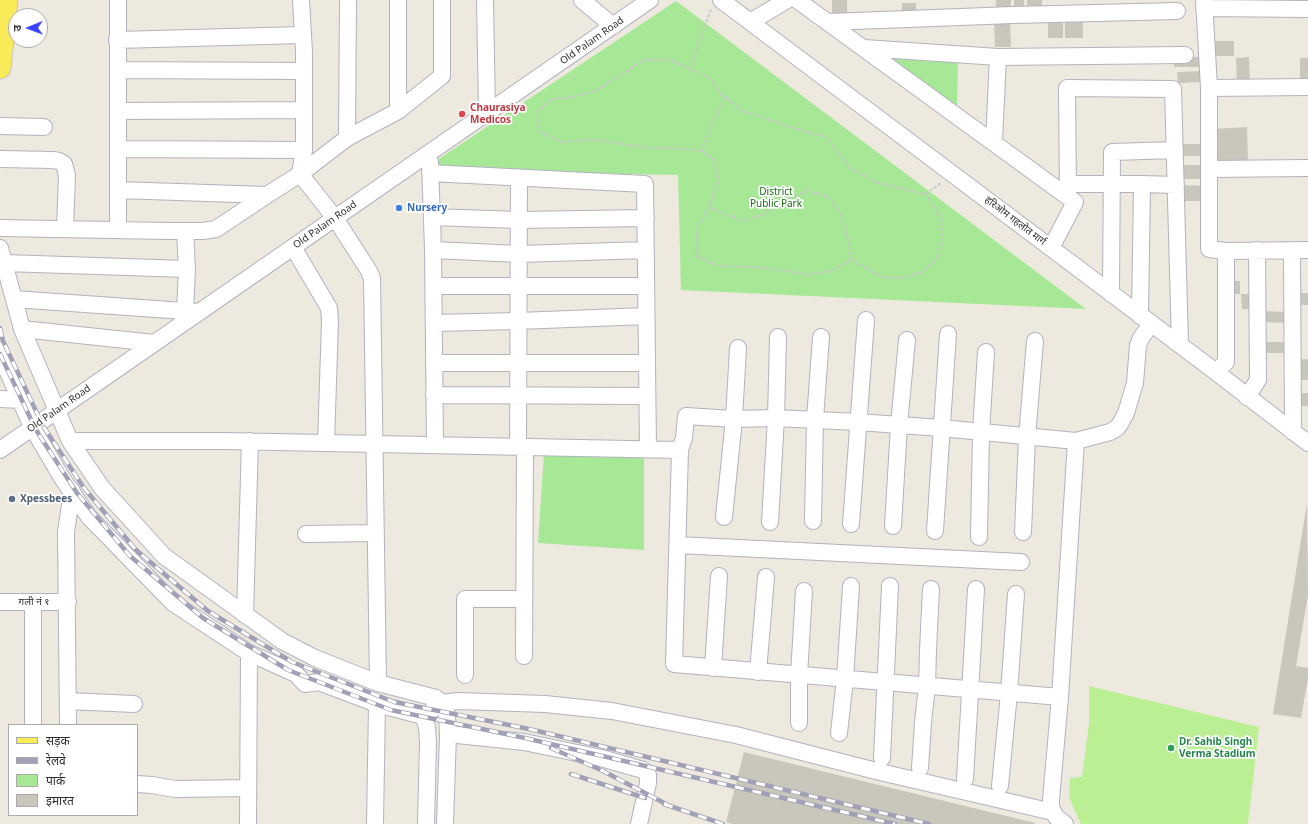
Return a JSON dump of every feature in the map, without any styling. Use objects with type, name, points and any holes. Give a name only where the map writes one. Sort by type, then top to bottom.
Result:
[{"type":"main road","points":[[0,68],[7,0]]},
{"type":"street","points":[[118,0],[118,230]]},
{"type":"street","points":[[301,0],[304,71],[304,150],[300,174],[335,218],[372,278],[378,683]]},
{"type":"street","points":[[347,138],[348,0]]},
{"type":"street","points":[[398,0],[398,111]]},
{"type":"street","points":[[0,228],[185,231],[216,229],[300,174],[347,138],[398,111],[442,76],[442,0]]},
{"type":"street","points":[[485,0],[487,113]]},
{"type":"street","points":[[582,0],[613,26]]},
{"type":"street","name":"Old Palam Road","points":[[0,450],[154,343],[192,312],[293,247],[650,0]]},
{"type":"street","points":[[750,22],[787,0]]},
{"type":"street","points":[[797,0],[994,142],[1068,190],[1075,202],[1051,248]]},
{"type":"street","name":"हरिओम गहलोत मार्ग","points":[[720,2],[750,22],[1216,372],[1308,443]]},
{"type":"street","points":[[1308,9],[1204,4],[1209,88],[1209,249],[1226,251],[1308,250]]},
{"type":"street","points":[[828,22],[1177,11]]},
{"type":"street","points":[[117,40],[303,35]]},
{"type":"street","points":[[864,48],[998,57],[1185,55]]},
{"type":"street","points":[[994,142],[998,57]]},
{"type":"street","points":[[118,70],[304,71]]},
{"type":"street","points":[[1209,88],[1308,87]]},
{"type":"street","points":[[1068,190],[1067,88],[1173,89],[1180,346]]},
{"type":"street","points":[[118,111],[304,110]]},
{"type":"street","points":[[0,126],[44,127]]},
{"type":"street","points":[[118,149],[304,150]]},
{"type":"street","points":[[1111,294],[1112,152],[1175,150]]},
{"type":"street","points":[[429,153],[434,286],[435,445]]},
{"type":"street","points":[[0,159],[53,160],[64,164],[67,176],[65,229]]},
{"type":"street","points":[[1209,169],[1308,168]]},
{"type":"street","points":[[430,173],[645,184],[648,449]]},
{"type":"street","points":[[519,178],[518,395],[521,447],[524,656]]},
{"type":"street","points":[[1068,190],[1112,183],[1176,185]]},
{"type":"street","points":[[1060,697],[674,664],[680,450],[684,438],[686,416],[734,419],[815,419],[941,428],[1076,441],[1110,432],[1117,428],[1126,413],[1135,383],[1138,345],[1146,320],[1142,184]]},
{"type":"street","points":[[118,190],[266,195]]},
{"type":"street","points":[[432,217],[519,220],[646,218]]},
{"type":"street","points":[[14,299],[192,312],[187,269],[185,231]]},
{"type":"street","points":[[293,247],[329,308],[330,321],[326,443]]},
{"type":"street","points":[[0,248],[22,329],[70,441],[102,488],[164,556],[282,641],[315,658],[378,683],[436,698],[442,703],[447,715],[448,734],[445,824]]},
{"type":"street","points":[[433,250],[519,254],[646,250]]},
{"type":"street","points":[[1247,397],[1258,380],[1257,250]]},
{"type":"street","points":[[1216,372],[1226,362],[1226,251]]},
{"type":"street","points":[[1292,251],[1293,432]]},
{"type":"street","points":[[4,263],[187,269]]},
{"type":"street","points":[[434,286],[646,286]]},
{"type":"street","points":[[434,323],[646,316]]},
{"type":"street","points":[[851,524],[866,320]]},
{"type":"street","points":[[22,329],[154,343]]},
{"type":"street","points":[[935,531],[948,334]]},
{"type":"street","points":[[770,522],[776,418],[778,337]]},
{"type":"street","points":[[812,521],[815,419],[821,337]]},
{"type":"street","points":[[893,526],[899,425],[907,340]]},
{"type":"street","points":[[1022,532],[1027,437],[1035,341]]},
{"type":"street","points":[[724,517],[734,419],[738,348]]},
{"type":"street","points":[[0,350],[4,363],[32,427],[89,517],[173,602],[249,653],[296,674],[305,684],[319,682],[377,704],[423,716],[442,703],[453,701],[545,704],[612,711],[736,734],[880,772],[1053,812]]},
{"type":"street","points":[[979,537],[981,432],[986,352]]},
{"type":"street","points":[[434,363],[647,363]]},
{"type":"street","points":[[434,395],[647,396]]},
{"type":"street","points":[[0,399],[20,400]]},
{"type":"street","points":[[70,441],[250,441],[680,450]]},
{"type":"street","points":[[245,615],[250,441]]},
{"type":"street","points":[[1065,824],[1056,817],[1050,800],[1060,697],[1076,441]]},
{"type":"street","points":[[68,724],[68,602],[66,532],[72,491]]},
{"type":"street","points":[[306,534],[376,533]]},
{"type":"street","points":[[678,545],[1021,562]]},
{"type":"street","points":[[713,668],[719,576]]},
{"type":"street","points":[[758,672],[766,577]]},
{"type":"street","points":[[839,733],[851,586]]},
{"type":"street","points":[[882,758],[890,586]]},
{"type":"street","points":[[920,768],[923,722],[928,686],[931,588]]},
{"type":"street","points":[[965,779],[976,589]]},
{"type":"street","points":[[800,723],[799,675],[804,591]]},
{"type":"street","points":[[1000,786],[1009,693],[1016,594]]},
{"type":"street","points":[[465,675],[465,599],[524,598]]},
{"type":"street","name":"गली नं १","points":[[0,602],[68,602]]},
{"type":"street","points":[[33,602],[33,724]]},
{"type":"street","points":[[248,824],[249,653]]},
{"type":"street","points":[[68,701],[134,704]]},
{"type":"street","points":[[375,824],[377,704]]},
{"type":"street","points":[[423,716],[428,743],[426,824]]},
{"type":"street","points":[[448,734],[524,742],[601,758],[643,770],[648,775],[648,783],[639,824]]},
{"type":"street","points":[[138,784],[176,788],[248,788]]},
{"type":"path","points":[[690,68],[720,2]]},
{"type":"path","points":[[667,59],[690,68],[708,77],[724,96],[742,111],[813,134],[825,136],[850,168],[875,182],[926,194],[941,218],[942,237],[938,257],[922,273],[900,278],[882,276],[851,260],[832,271],[806,276],[783,270],[719,266],[696,256],[697,228],[709,208],[718,182],[715,160],[699,150],[645,147],[593,140],[561,142],[540,131],[539,110],[552,99],[572,97],[595,91],[645,60],[667,59]]},
{"type":"path","points":[[703,153],[703,146],[724,96]]},
{"type":"path","points":[[926,194],[952,174]]},
{"type":"path","points":[[709,208],[744,221],[762,215],[791,197],[808,191],[827,196],[841,214],[849,244],[851,260]]},
{"type":"green space","name":"District Public Park","points":[[676,1],[1086,309],[681,290],[678,175],[422,170]]},
{"type":"green space","points":[[874,51],[958,57],[957,110]]},
{"type":"green space","points":[[544,453],[644,458],[644,550],[538,543]]},
{"type":"green space","name":"Dr. Sahib Singh Verma Stadium","points":[[1089,686],[1259,727],[1248,824],[1081,824],[1069,797],[1070,778],[1082,777],[1089,724]]},
{"type":"building","points":[[832,0],[847,0],[847,13],[832,13]]},
{"type":"building","points":[[996,0],[1011,0],[1010,14],[996,14]]},
{"type":"building","points":[[1014,0],[1024,0],[1024,12],[1014,12]]},
{"type":"building","points":[[1027,0],[1042,0],[1042,10],[1027,10]]},
{"type":"building","points":[[902,3],[916,3],[916,15],[902,15]]},
{"type":"building","points":[[1048,17],[1063,17],[1063,38],[1048,38]]},
{"type":"building","points":[[1065,17],[1083,17],[1083,38],[1065,38]]},
{"type":"building","points":[[1010,18],[1011,47],[995,47],[994,19]]},
{"type":"building","points":[[1210,41],[1234,41],[1234,56],[1210,56]]},
{"type":"building","points":[[1174,57],[1203,57],[1203,67],[1174,67]]},
{"type":"building","points":[[1249,57],[1250,83],[1237,84],[1236,58]]},
{"type":"building","points":[[1300,58],[1308,58],[1308,84],[1300,84]]},
{"type":"building","points":[[1205,71],[1205,82],[1178,83],[1177,72]]},
{"type":"building","points":[[1247,127],[1248,162],[1214,163],[1213,129]]},
{"type":"building","points":[[1179,144],[1205,144],[1205,156],[1179,156]]},
{"type":"building","points":[[1179,165],[1205,165],[1205,179],[1179,179]]},
{"type":"building","points":[[1178,185],[1206,186],[1206,201],[1178,201]]},
{"type":"building","points":[[1227,281],[1240,281],[1240,294],[1227,294]]},
{"type":"building","points":[[1294,293],[1308,293],[1308,305],[1294,305]]},
{"type":"building","points":[[1241,294],[1255,294],[1256,309],[1242,309]]},
{"type":"building","points":[[1260,311],[1289,312],[1288,323],[1259,322]]},
{"type":"building","points":[[1261,342],[1288,342],[1288,353],[1261,353]]},
{"type":"building","points":[[1308,359],[1308,380],[1294,380],[1293,360]]},
{"type":"building","points":[[1308,393],[1308,406],[1293,406],[1293,394]]},
{"type":"building","points":[[1307,503],[1308,595],[1296,666],[1308,668],[1308,678],[1301,718],[1273,714]]},
{"type":"building","points":[[744,752],[1035,824],[732,824],[726,822]]},
{"type":"railway","points":[[0,328],[3,341],[43,426],[84,488],[136,550],[208,611],[292,662],[394,702],[529,729],[929,824]]},
{"type":"railway","points":[[0,354],[36,430],[77,493],[130,556],[203,618],[288,670],[391,710],[525,738],[895,824]]},
{"type":"railway","points":[[551,748],[603,771],[670,806]]},
{"type":"railway","points":[[571,774],[645,798]]},
{"type":"railway","points":[[664,804],[723,824]]},
{"type":"place","name":"Chaurasiya Medicos","points":[[462,114]]},
{"type":"place","name":"Nursery","points":[[399,208]]},
{"type":"place","name":"Xpessbees","points":[[12,499]]},
{"type":"place","name":"Dr. Sahib Singh Verma Stadium","points":[[1171,748]]}]
